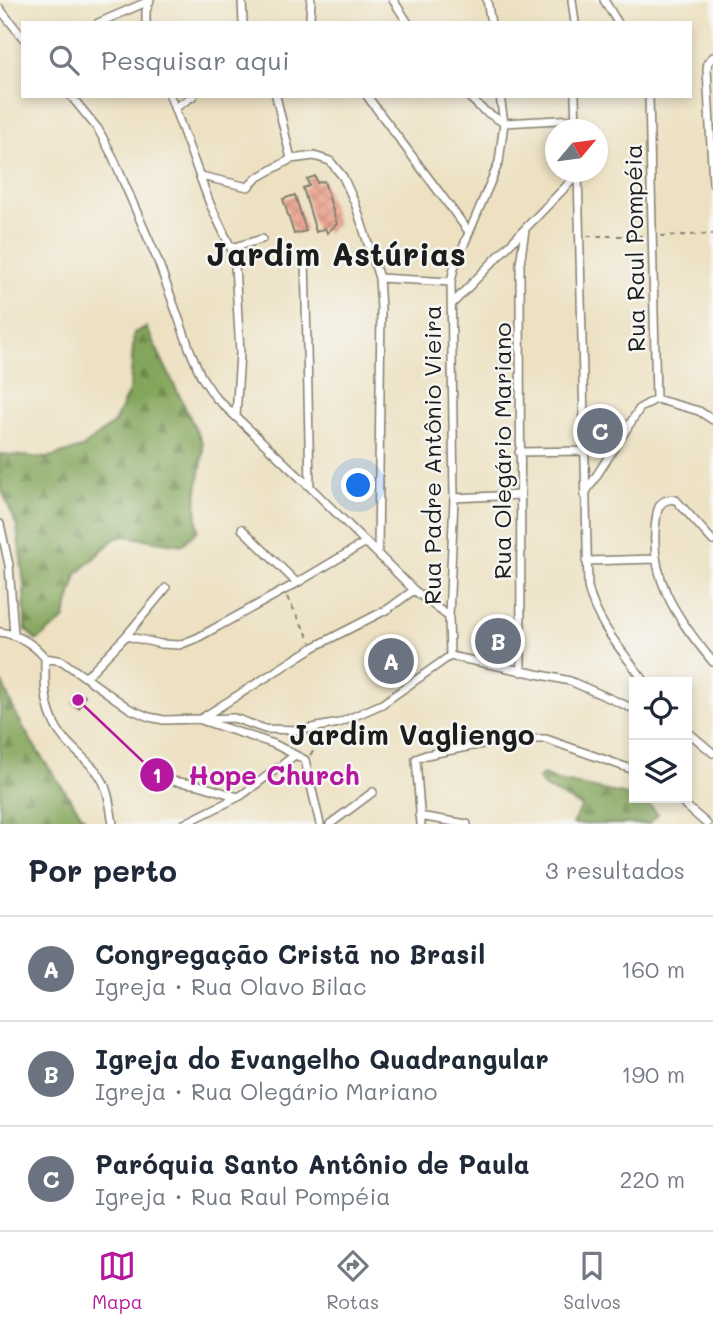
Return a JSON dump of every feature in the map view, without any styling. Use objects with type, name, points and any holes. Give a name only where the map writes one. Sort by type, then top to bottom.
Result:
[{"type":"street","points":[[242,0],[243,21]]},
{"type":"street","points":[[311,0],[311,21]]},
{"type":"street","points":[[393,0],[407,21]]},
{"type":"street","points":[[487,0],[491,21]]},
{"type":"street","points":[[572,0],[575,21]]},
{"type":"street","points":[[604,0],[617,21]]},
{"type":"street","points":[[103,21],[150,1]]},
{"type":"street","points":[[146,21],[150,1]]},
{"type":"street","points":[[0,9],[21,35]]},
{"type":"street","points":[[713,57],[708,62],[707,69],[713,184]]},
{"type":"street","points":[[73,98],[98,129],[112,155],[158,261],[201,376],[215,397],[414,590],[449,617]]},
{"type":"street","points":[[171,98],[210,204],[230,248],[238,285],[240,353],[236,417]]},
{"type":"street","points":[[175,108],[190,98]]},
{"type":"street","points":[[276,98],[291,159]]},
{"type":"street","points":[[368,98],[469,232]]},
{"type":"street","points":[[470,98],[504,123],[545,121]]},
{"type":"street","name":"Rua Padre Antônio Vieira","points":[[450,656],[454,498],[451,282],[499,162],[504,123],[499,98]]},
{"type":"street","points":[[575,98],[576,119]]},
{"type":"street","name":"Rua Raul Pompéia","points":[[649,98],[656,399]]},
{"type":"street","points":[[201,176],[248,187],[257,178],[291,159],[314,156],[330,161],[343,177],[355,203],[379,278],[378,555]]},
{"type":"street","points":[[451,304],[570,182]]},
{"type":"street","points":[[578,182],[588,587],[600,619],[641,677]]},
{"type":"street","name":"Rua Olegário Mariano","points":[[522,672],[520,264],[525,230]]},
{"type":"street","points":[[230,248],[262,239]]},
{"type":"street","points":[[304,255],[310,487]]},
{"type":"street","points":[[379,278],[451,282]]},
{"type":"street","points":[[584,495],[640,408],[656,399],[699,411],[713,420]]},
{"type":"street","points":[[519,452],[584,451]]},
{"type":"street","points":[[454,498],[520,495]]},
{"type":"street","points":[[711,535],[676,500],[665,500],[657,510],[656,559],[660,581],[694,639],[713,662]]},
{"type":"street","points":[[0,524],[9,565],[14,635]]},
{"type":"street","points":[[242,529],[297,583]]},
{"type":"street","points":[[126,635],[146,642],[179,645],[197,638],[297,583],[366,542]]},
{"type":"street","points":[[586,561],[656,559]]},
{"type":"street","points":[[86,677],[166,588]]},
{"type":"street","points":[[199,718],[314,647],[388,609],[414,590]]},
{"type":"street","points":[[0,632],[14,635],[37,649],[45,658],[46,697],[52,718],[66,742],[97,772],[104,784],[113,824]]},
{"type":"street","points":[[45,658],[62,660],[130,709],[149,717],[164,720],[234,718],[265,729],[300,730],[330,725],[382,704],[450,656],[570,681],[629,707]]},
{"type":"street","points":[[199,718],[274,744],[305,760],[320,824]]},
{"type":"street","points":[[692,735],[713,753]]},
{"type":"street","points":[[467,824],[420,820],[415,759],[508,739],[546,739],[629,768]]},
{"type":"street","points":[[184,824],[238,797],[295,755]]},
{"type":"street","points":[[165,780],[199,785],[238,797]]},
{"type":"street","points":[[330,824],[373,792]]},
{"type":"street","points":[[683,803],[706,824]]},
{"type":"path","points":[[283,590],[314,647]]},
{"type":"path","points":[[305,760],[334,728],[330,725]]},
{"type":"green space","points":[[146,327],[202,442],[196,501],[198,530],[182,545],[124,536],[114,539],[77,574],[64,620],[36,641],[25,628],[24,584],[17,526],[0,486],[0,454],[46,458],[82,448],[114,423],[130,389],[134,333]]},
{"type":"green space","points":[[0,682],[30,739],[88,824],[0,824]]},
{"type":"green space","points":[[543,775],[558,781],[629,795],[629,803],[647,803],[658,814],[649,824],[573,824],[582,806],[545,788],[538,778]]},
{"type":"building","points":[[315,176],[317,183],[324,181],[337,224],[327,233],[325,228],[316,232],[303,188],[309,186],[307,179]]},
{"type":"building","points":[[295,195],[306,231],[294,234],[283,199]]},
{"type":"building","points":[[593,418],[607,419],[605,447],[594,447]]},
{"type":"building","points":[[608,418],[616,419],[617,434],[608,434]]},
{"type":"building","points":[[486,636],[510,637],[510,645],[486,645]]},
{"type":"building","points":[[386,647],[409,677],[400,682],[377,654]]},
{"type":"building","points":[[78,691],[85,696],[79,708],[72,703]]},
{"type":"place","name":"Paróquia Santo Antônio de Paula","points":[[600,431]]},
{"type":"place","name":"Igreja do Evangelho Quadrangular","points":[[498,641]]},
{"type":"place","name":"Congregação Cristã no Brasil","points":[[391,661]]},
{"type":"place","name":"Hope Church","points":[[78,700]]},
{"type":"district","name":"Jardim Astúrias","points":[[336,253]]},
{"type":"district","name":"Jardim Vagliengo","points":[[412,734]]}]
